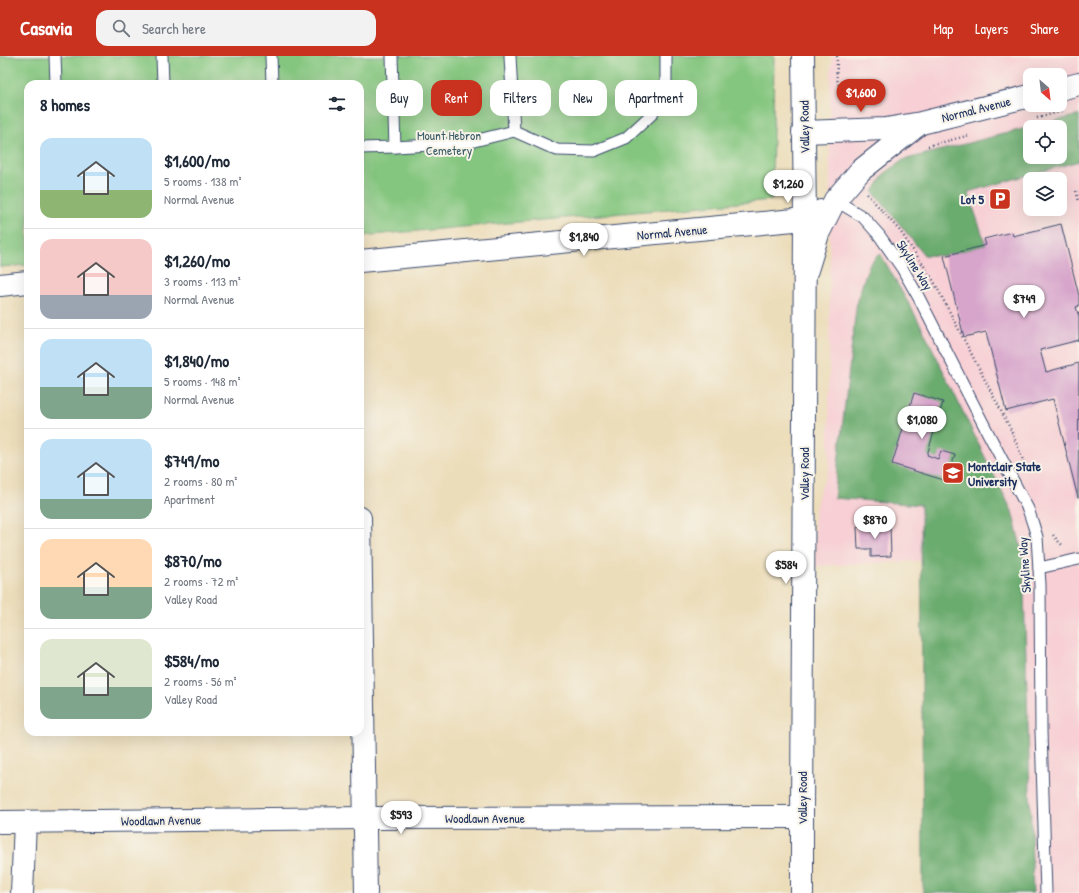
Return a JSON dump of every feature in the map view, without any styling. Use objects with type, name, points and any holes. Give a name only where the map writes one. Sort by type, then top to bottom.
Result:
[{"type":"street","name":"Valley Road","points":[[802,893],[805,276],[803,56]]},
{"type":"street","points":[[1067,87],[1079,84]]},
{"type":"street","name":"Normal Avenue","points":[[803,132],[886,129],[1023,98]]},
{"type":"street","points":[[805,276],[818,234],[835,200],[860,171],[922,122]]},
{"type":"street","name":"Normal Avenue","points":[[364,261],[805,219],[818,213],[835,200]]},
{"type":"street","points":[[0,285],[24,282]]},
{"type":"street","points":[[363,736],[366,893]]},
{"type":"street","name":"Woodlawn Avenue","points":[[0,822],[364,818],[802,817]]},
{"type":"street","points":[[22,893],[25,822]]},
{"type":"lane","points":[[55,56],[56,80]]},
{"type":"lane","points":[[162,56],[163,80]]},
{"type":"lane","points":[[271,56],[272,80]]},
{"type":"lane","points":[[392,56],[395,147]]},
{"type":"lane","points":[[510,56],[514,131]]},
{"type":"lane","points":[[364,148],[466,143],[514,131],[557,150],[594,151],[626,138],[652,114],[666,84],[666,56]]},
{"type":"lane","name":"Skyline Way","points":[[835,200],[863,217],[880,235],[902,268],[1028,509],[1037,538],[1040,585],[1041,731],[1046,893]]},
{"type":"lane","points":[[1039,568],[1079,558]]},
{"type":"path","points":[[837,56],[837,79],[839,87],[845,96]]},
{"type":"path","points":[[1033,119],[1060,112]]},
{"type":"path","points":[[925,147],[971,135]]},
{"type":"path","points":[[1076,191],[1079,202]]},
{"type":"shaded area","name":"Montclair State University","points":[[832,56],[1079,56],[1079,893],[979,893],[977,558],[816,566],[814,514],[819,493],[829,469],[830,86]]},
{"type":"green space","name":"Mount Hebron Cemetery","points":[[0,56],[774,56],[772,200],[364,236],[364,80],[24,80],[24,265],[0,267]]},
{"type":"green space","points":[[1079,115],[1079,161],[1040,172],[1023,172],[1023,177],[968,192],[986,245],[944,256],[924,255],[873,192],[884,174],[903,160],[1023,129],[1023,164],[1067,164],[1067,120],[1059,120]]},
{"type":"green space","points":[[880,253],[923,329],[1012,511],[1023,555],[1033,893],[923,893],[921,505],[834,498],[857,300],[869,265]]},
{"type":"building","points":[[1061,224],[1079,296],[1079,306],[1076,307],[1079,317],[1079,340],[1040,350],[1046,372],[1079,363],[1078,498],[1053,399],[1006,411],[986,332],[964,337],[944,256],[986,245],[984,239],[1012,232],[1013,236]]},
{"type":"building","points":[[914,393],[943,402],[927,455],[938,459],[941,451],[955,455],[947,481],[892,464]]},
{"type":"building","points":[[890,526],[891,556],[871,557],[871,549],[858,549],[857,527]]},
{"type":"place","name":"Lot 5","points":[[1000,199]]},
{"type":"place","name":"Montclair State University","points":[[953,473]]}]
